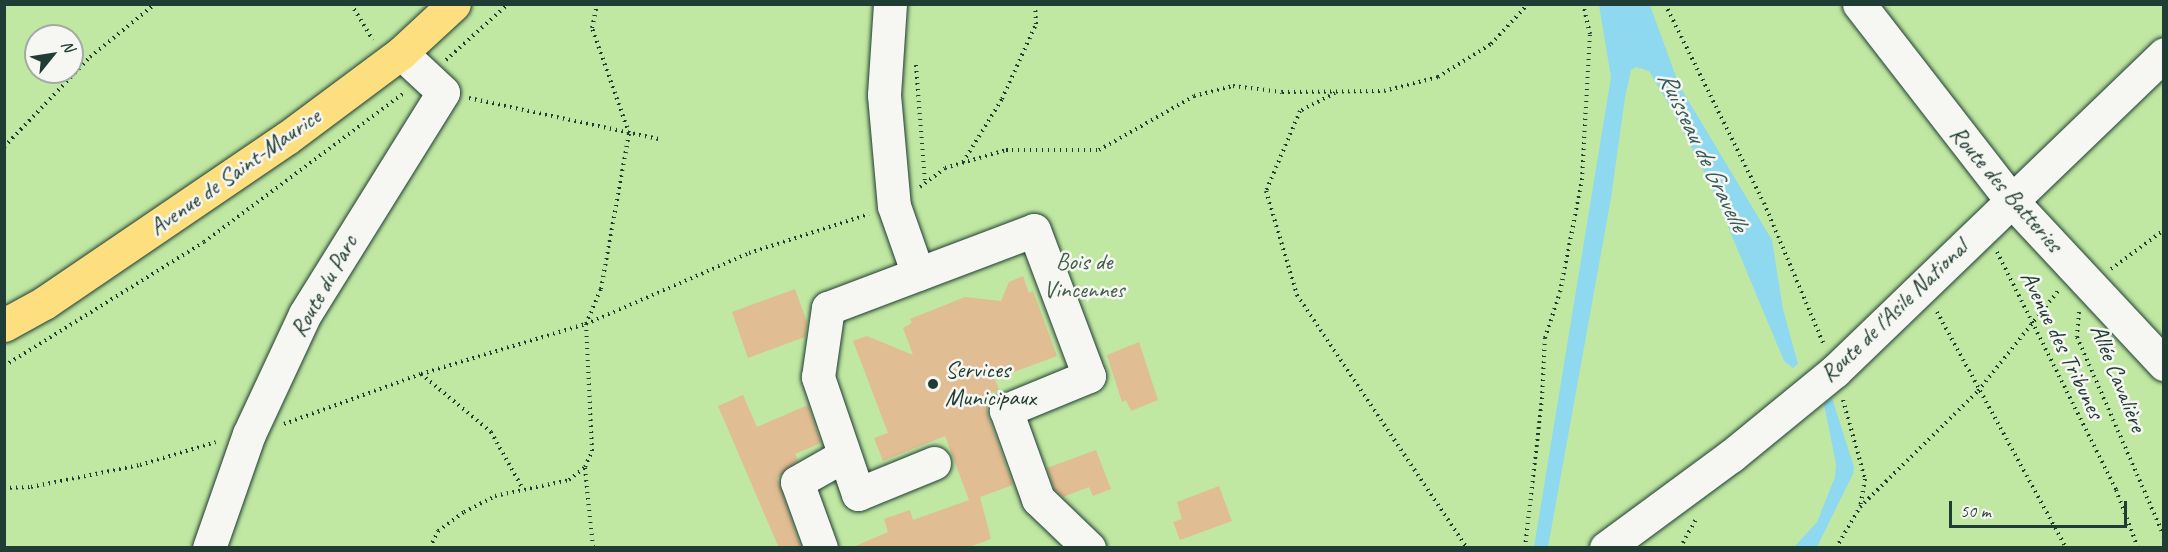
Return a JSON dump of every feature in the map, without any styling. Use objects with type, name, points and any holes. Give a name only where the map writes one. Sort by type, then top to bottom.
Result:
[{"type":"main road","name":"Avenue de Saint-Maurice","points":[[4,325],[44,303],[287,138],[394,58],[454,4]]},
{"type":"street","points":[[890,4],[884,95],[894,206],[918,274]]},
{"type":"street","name":"Route des Batteries","points":[[1859,4],[2010,199],[2163,364]]},
{"type":"street","name":"Route de l'Asile National","points":[[1606,548],[1731,456],[1835,371],[1983,225],[2163,54]]},
{"type":"street","points":[[394,58],[443,93]]},
{"type":"street","name":"Route du Parc","points":[[208,548],[249,434],[305,314],[443,93]]},
{"type":"street","points":[[934,463],[858,494],[843,456],[818,377],[828,308],[1035,230],[1089,376],[1006,410],[1038,499],[1089,548]]},
{"type":"street","points":[[820,548],[797,482],[843,456]]},
{"type":"path","points":[[4,147],[90,57],[155,4]]},
{"type":"path","points":[[351,4],[394,58]]},
{"type":"path","points":[[429,548],[438,531],[464,512],[495,496],[569,480],[585,467],[592,451],[586,369],[586,324],[601,289],[629,133],[592,28],[597,4]]},
{"type":"path","points":[[963,162],[1002,99],[1036,24],[1035,4]]},
{"type":"path","points":[[4,488],[31,487],[140,465],[249,434],[350,402],[421,374],[586,324],[749,253],[894,206],[945,168],[963,162],[1006,150],[1099,150],[1194,96],[1233,86],[1336,93],[1384,91],[1438,77],[1491,44],[1528,4]]},
{"type":"path","points":[[1525,548],[1542,399],[1545,338],[1560,292],[1582,180],[1590,34],[1583,4]]},
{"type":"path","points":[[1665,4],[1764,203],[1835,371],[1865,479],[1860,507]]},
{"type":"path","points":[[916,57],[925,183]]},
{"type":"path","points":[[443,93],[659,139]]},
{"type":"path","points":[[1336,93],[1300,111],[1266,191],[1296,295],[1467,548]]},
{"type":"path","points":[[4,366],[204,242],[386,106]]},
{"type":"path","name":"Avenue des Tribunes","points":[[1983,225],[2030,323],[2116,490],[2138,548]]},
{"type":"path","name":"Allée Cavalière","points":[[2163,230],[2085,278],[2076,319],[2077,337],[2163,536]]},
{"type":"path","points":[[1836,548],[1860,507],[1978,391],[2030,323],[2085,278]]},
{"type":"path","points":[[1923,286],[1978,391],[2066,548]]},
{"type":"path","points":[[421,374],[491,432],[523,489]]},
{"type":"path","points":[[585,467],[593,548]]},
{"type":"green space","name":"Bois de Vincennes","points":[[4,5],[2163,5],[2163,547],[5,547]]},
{"type":"water","name":"Ruisseau de Gravelle","points":[[1599,5],[1650,5],[1679,85],[1772,240],[1783,309],[1798,364],[1793,368],[1784,361],[1709,181],[1673,112],[1649,71],[1636,67],[1631,70],[1625,98],[1611,198],[1548,547],[1534,547],[1611,77]]},
{"type":"water","points":[[1832,398],[1854,467],[1853,474],[1817,547],[1794,547],[1817,522],[1835,477],[1836,464],[1824,404]]},
{"type":"building","name":"Services Municipaux","points":[[1023,276],[1029,293],[1033,291],[1057,356],[995,379],[999,390],[985,395],[988,416],[1013,485],[980,497],[991,539],[967,548],[851,548],[888,532],[884,519],[910,510],[913,520],[969,500],[945,436],[883,461],[874,438],[888,433],[853,341],[867,336],[913,355],[903,328],[912,323],[910,319],[965,297],[1001,301],[1009,282]]},
{"type":"building","points":[[795,289],[807,322],[805,337],[748,358],[732,312]]},
{"type":"building","points":[[1139,342],[1158,400],[1131,411],[1126,400],[1122,402],[1107,355]]},
{"type":"building","points":[[743,395],[757,427],[808,405],[821,443],[795,454],[798,460],[777,478],[801,548],[779,548],[718,406]]},
{"type":"building","points":[[1096,450],[1111,489],[1093,496],[1089,487],[1063,497],[1054,489],[1047,468]]},
{"type":"building","points":[[1219,486],[1232,521],[1180,540],[1173,522],[1182,519],[1177,502]]},
{"type":"place","name":"Services Municipaux","points":[[933,384]]}]
